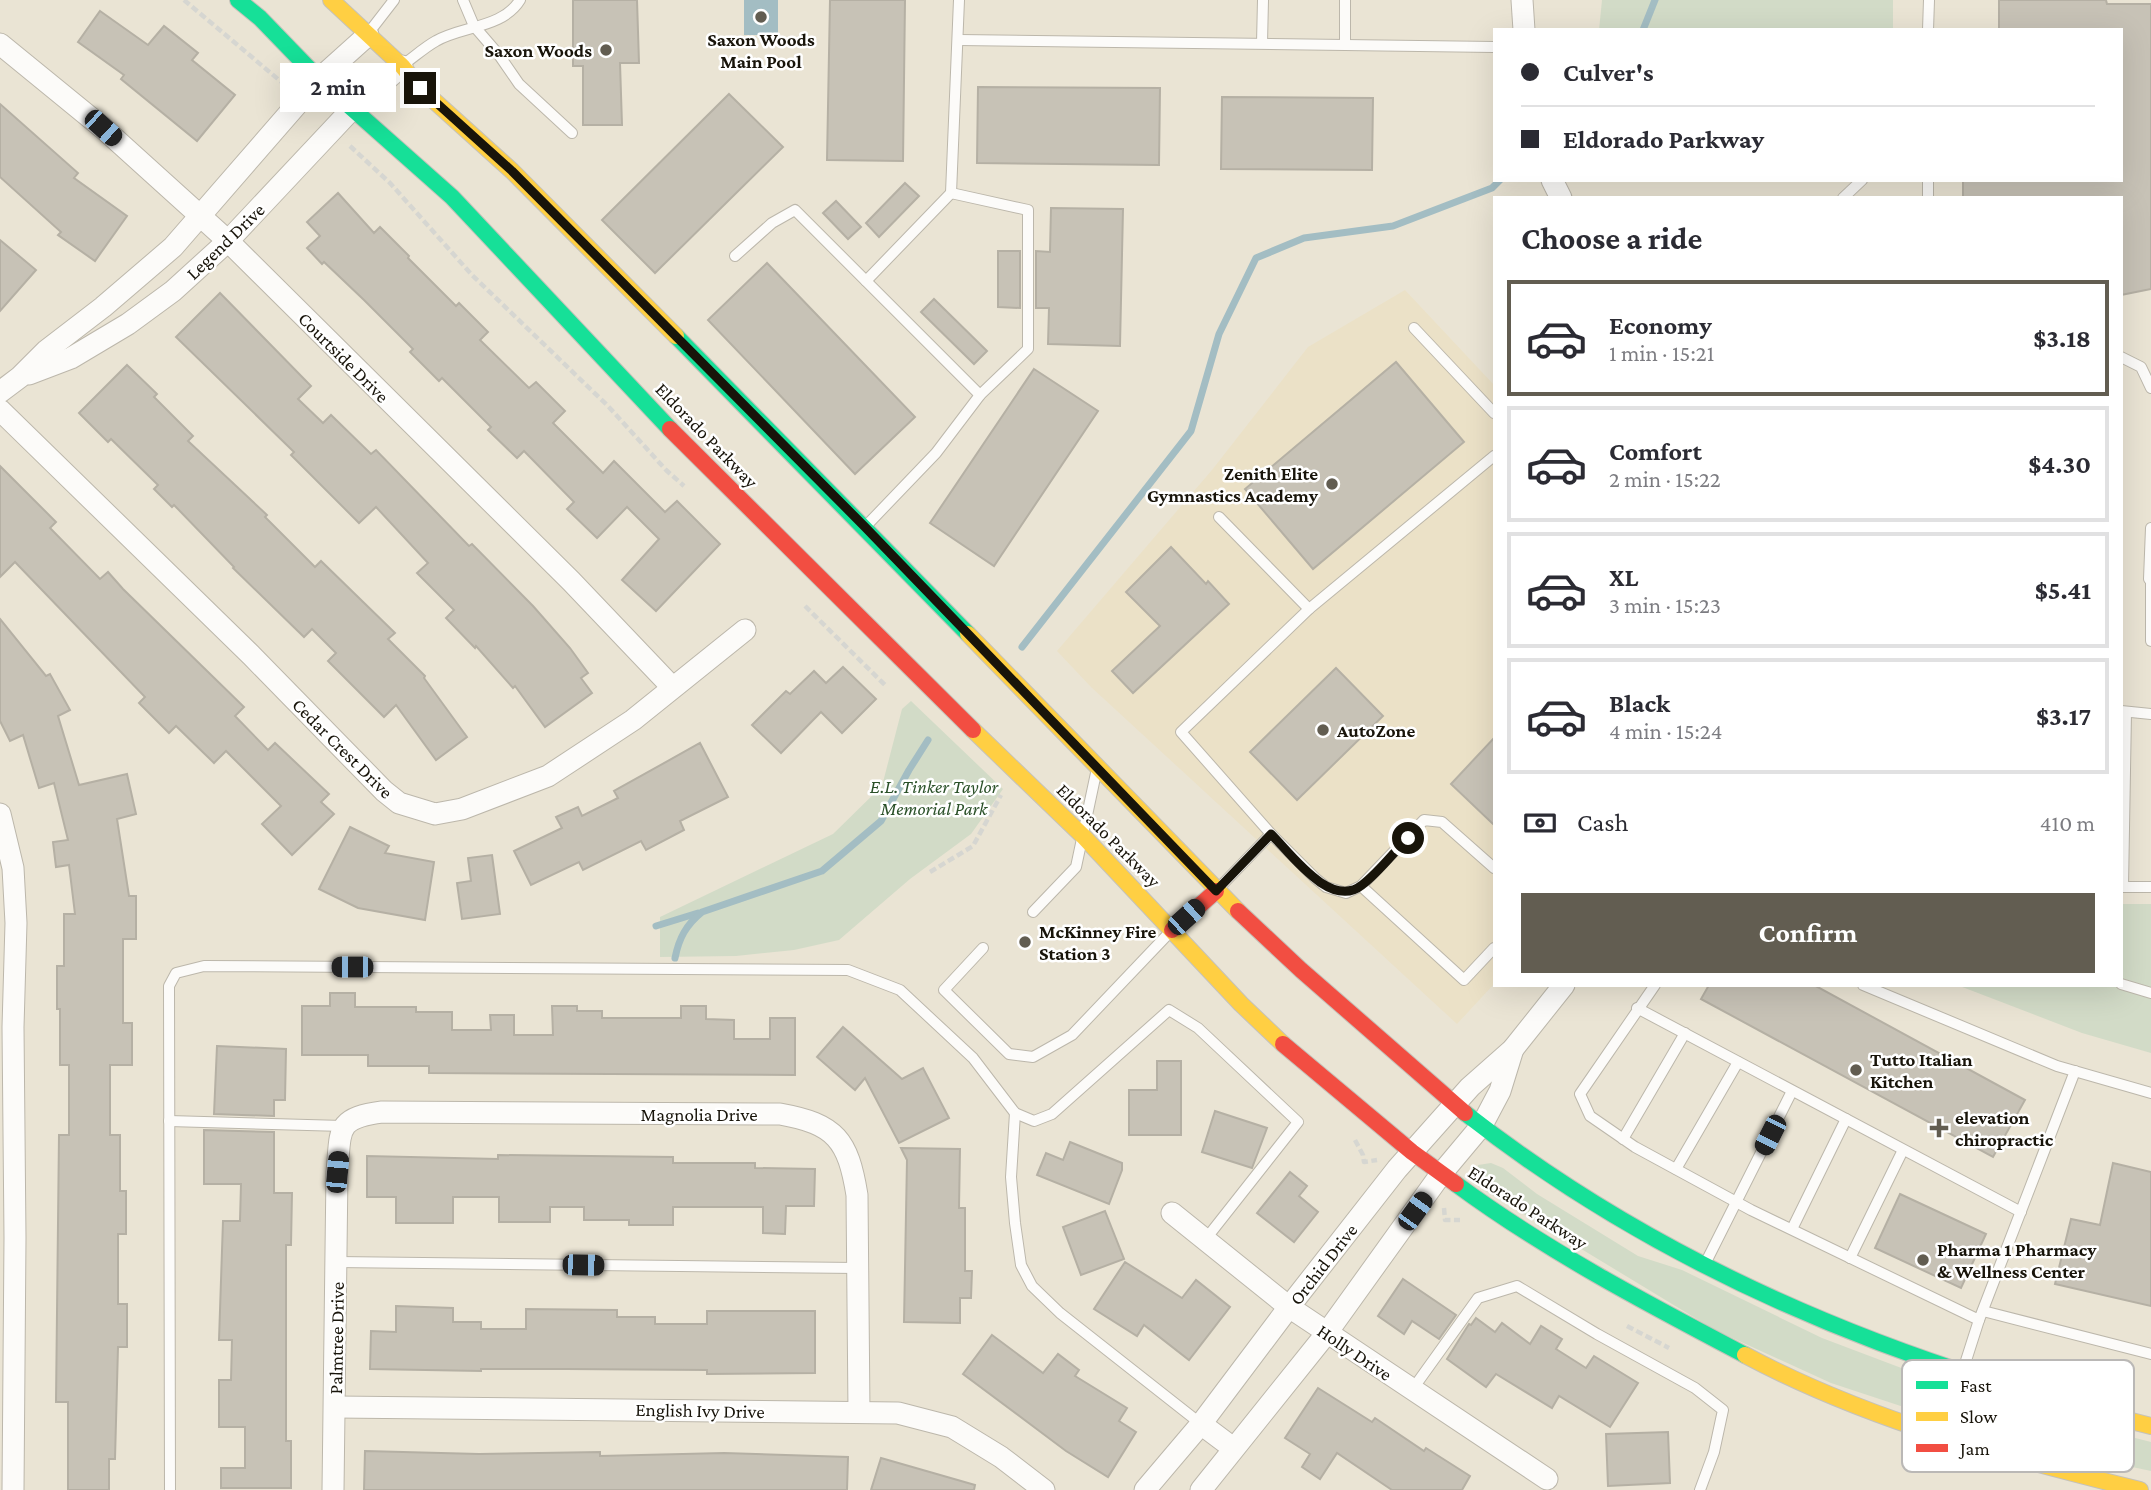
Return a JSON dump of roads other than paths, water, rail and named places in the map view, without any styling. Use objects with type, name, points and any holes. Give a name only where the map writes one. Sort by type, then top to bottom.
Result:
[{"type":"main road","name":"Eldorado Parkway","points":[[238,0],[260,18],[319,79],[452,197],[709,469],[947,706],[1084,837],[1241,1004],[1298,1058],[1441,1174],[1488,1208],[1603,1280],[1714,1340],[1812,1388],[1902,1423]]},
{"type":"main road","name":"Eldorado Parkway","points":[[331,0],[401,66],[420,88],[512,171],[865,527],[1216,891],[1301,970],[1454,1104],[1519,1155],[1624,1221],[1733,1280],[1834,1325],[1923,1360]]},
{"type":"main road","points":[[1172,930],[1216,891]]},
{"type":"main road","name":"Eldorado Parkway","points":[[2134,1422],[2151,1426]]},
{"type":"main road","name":"Eldorado Parkway","points":[[2066,1472],[2140,1490]]},
{"type":"street","points":[[1522,0],[1524,28]]},
{"type":"street","name":"Legend Drive","points":[[0,392],[173,247],[319,79],[368,35]]},
{"type":"street","name":"Courtside Drive","points":[[0,44],[103,128],[228,241],[571,581],[673,687]]},
{"type":"street","name":"Legend Drive","points":[[20,377],[71,358],[128,324],[173,291],[228,241],[352,109],[401,66]]},
{"type":"street","name":"Cedar Crest Drive","points":[[0,410],[251,655],[384,791],[399,803],[435,814],[462,809],[548,776],[633,720],[745,630]]},
{"type":"street","points":[[0,814],[13,868],[8,969],[13,1027],[8,1238],[13,1490]]},
{"type":"street","name":"Orchid Drive","points":[[1145,1490],[1201,1424],[1289,1307],[1412,1152],[1477,1080],[1513,1049],[1562,987]]},
{"type":"street","name":"Orchid Drive","points":[[1201,1490],[1326,1334],[1441,1174],[1482,1125],[1500,1091],[1513,1049]]},
{"type":"street","name":"Magnolia Drive","points":[[343,1126],[350,1118],[382,1112],[780,1114],[824,1126],[839,1141],[852,1166],[857,1195],[859,1412]]},
{"type":"street","name":"Palmtree Drive","points":[[333,1490],[337,1187],[343,1126]]},
{"type":"street","name":"Holly Drive","points":[[1172,1213],[1326,1334],[1547,1479]]},
{"type":"street","name":"English Ivy Drive","points":[[335,1407],[898,1413],[952,1427],[1001,1457],[1044,1490]]},
{"type":"street","points":[[1201,1424],[1233,1448]]},
{"type":"lane","points":[[368,35],[394,0]]},
{"type":"lane","points":[[463,0],[474,26],[519,83],[572,133]]},
{"type":"lane","points":[[401,66],[437,40],[500,19],[517,6],[520,0]]},
{"type":"lane","points":[[866,281],[951,193],[959,0]]},
{"type":"lane","points":[[1262,43],[1263,0]]},
{"type":"lane","points":[[1345,0],[1345,44]]},
{"type":"lane","points":[[1928,0],[1928,28]]},
{"type":"lane","points":[[959,40],[1493,47]]},
{"type":"lane","points":[[1845,196],[1860,182]]},
{"type":"lane","points":[[865,527],[936,453],[980,395],[1028,349],[1028,210],[951,193]]},
{"type":"lane","points":[[735,256],[772,223],[795,210],[980,395]]},
{"type":"lane","points":[[1414,328],[1493,412]]},
{"type":"lane","points":[[2123,358],[2141,367],[2151,388]]},
{"type":"lane","points":[[1493,457],[1309,609],[1181,732],[1271,834],[1326,887],[1346,893],[1361,887],[1424,820],[1442,822],[1493,868]]},
{"type":"lane","points":[[1219,517],[1309,609]]},
{"type":"lane","points":[[2151,528],[2151,641]]},
{"type":"lane","points":[[2123,712],[2151,714]]},
{"type":"lane","points":[[1033,912],[1076,867],[1097,767]]},
{"type":"lane","points":[[1216,891],[1271,834]]},
{"type":"lane","points":[[1361,887],[1464,980],[1493,949]]},
{"type":"lane","points":[[2123,887],[2151,887]]},
{"type":"lane","points":[[983,948],[944,990],[1009,1054],[1033,1057],[1072,1035],[1172,930]]},
{"type":"lane","points":[[170,1490],[169,986],[176,973],[204,967],[848,970],[900,990],[973,1058],[1016,1113],[1034,1121],[1052,1114],[1169,1010],[1198,1028],[1298,1122],[1205,1240]]},
{"type":"lane","points":[[2123,985],[2151,993]]},
{"type":"lane","points":[[1653,987],[1580,1094],[1590,1116],[1623,1139],[1736,1201],[1850,1258],[1981,1315],[2151,1354]]},
{"type":"lane","points":[[1868,987],[2075,1072],[2151,1093]]},
{"type":"lane","points":[[1637,1008],[2021,1212]]},
{"type":"lane","points":[[1623,1139],[1685,1033]]},
{"type":"lane","points":[[1676,1169],[1738,1062]]},
{"type":"lane","points":[[1967,1360],[1981,1315],[2075,1072]]},
{"type":"lane","points":[[1705,1265],[1792,1091]]},
{"type":"lane","points":[[1016,1113],[1011,1177],[1015,1223],[1021,1265],[1032,1286],[1060,1313],[1201,1424]]},
{"type":"lane","points":[[1792,1229],[1846,1119]]},
{"type":"lane","points":[[169,1121],[343,1126]]},
{"type":"lane","points":[[1850,1258],[1903,1150]]},
{"type":"lane","points":[[336,1262],[857,1268]]},
{"type":"lane","points":[[1412,1390],[1478,1298],[1517,1286],[1695,1388],[1723,1410],[1714,1452],[1700,1490]]},
{"type":"water","name":"Saxon Woods Main Pool","points":[[744,0],[778,0],[778,35],[744,35]]},
{"type":"waterway","points":[[1644,28],[1655,0]]},
{"type":"waterway","points":[[1022,647],[1191,431],[1219,334],[1256,258],[1304,238],[1393,226],[1492,188],[1498,182]]},
{"type":"waterway","points":[[675,958],[684,932],[702,912],[822,871],[881,821],[928,740]]},
{"type":"waterway","points":[[656,926],[698,913]]},
{"type":"place","name":"Saxon Woods Main Pool","points":[[761,17]]},
{"type":"place","name":"Saxon Woods","points":[[606,50]]},
{"type":"place","name":"Zenith Elite Gymnastics Academy","points":[[1332,484]]},
{"type":"place","name":"AutoZone","points":[[1323,730]]},
{"type":"place","name":"McKinney Fire Station 3","points":[[1025,942]]},
{"type":"place","name":"Tutto Italian Kitchen","points":[[1856,1070]]},
{"type":"place","name":"elevation chiropractic","points":[[1939,1128]]},
{"type":"place","name":"Pharma 1 Pharmacy & Wellness Center","points":[[1923,1260]]},
{"type":"park label","name":"E.L. Tinker Taylor Memorial Park","points":[[934,797]]}]
